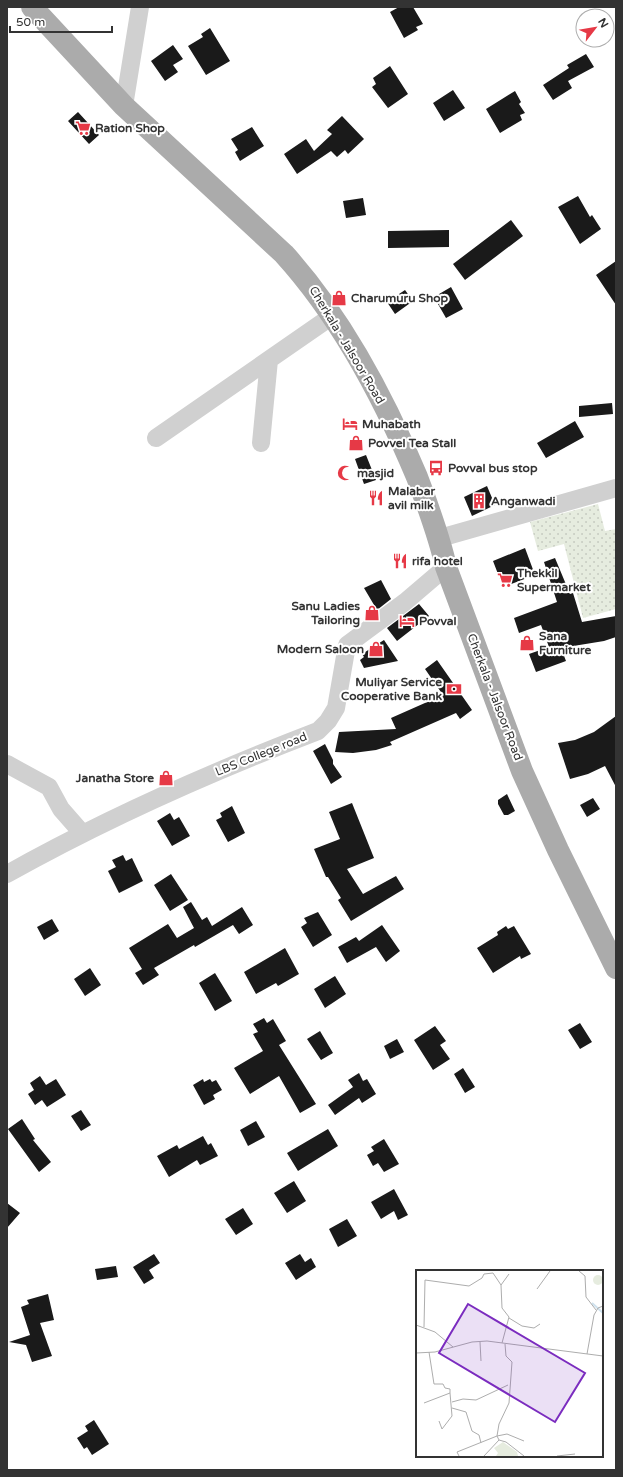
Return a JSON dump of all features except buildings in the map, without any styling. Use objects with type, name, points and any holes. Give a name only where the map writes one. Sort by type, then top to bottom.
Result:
[{"type":"main road","name":"Cherkala - Jalsoor Road","points":[[32,7],[124,106],[284,254],[308,281],[332,316],[376,388],[407,454],[440,538],[446,567],[522,771],[558,850],[616,968]]},
{"type":"street","points":[[124,106],[140,7]]},
{"type":"street","points":[[156,438],[332,316]]},
{"type":"street","points":[[261,443],[268,360]]},
{"type":"street","points":[[440,538],[616,488]]},
{"type":"street","name":"LBS College road","points":[[7,874],[82,833],[193,781],[318,731],[328,721],[336,708],[347,645],[405,602],[446,567]]},
{"type":"street","points":[[7,764],[50,787],[61,809],[82,833]]},
{"type":"shaded area","points":[[598,504],[605,531],[616,529],[616,609],[583,618],[564,544],[538,551],[530,522]]},
{"type":"place","name":"Ration Shop","points":[[83,128]]},
{"type":"place","name":"Charumuru Shop","points":[[339,298]]},
{"type":"place","name":"Muhabath","points":[[350,424]]},
{"type":"place","name":"Povvel Tea Stall","points":[[356,443]]},
{"type":"place","name":"Povval bus stop","points":[[436,468]]},
{"type":"place","name":"masjid","points":[[345,473]]},
{"type":"place","name":"Malabar avil milk","points":[[376,498]]},
{"type":"place","name":"Anganwadi","points":[[479,501]]},
{"type":"place","name":"rifa hotel","points":[[400,561]]},
{"type":"place","name":"Thekkil Supermarket","points":[[505,580]]},
{"type":"place","name":"Sanu Ladies Tailoring","points":[[372,613]]},
{"type":"place","name":"Povval","points":[[407,621]]},
{"type":"place","name":"Sana Furniture","points":[[527,643]]},
{"type":"place","name":"Modern Saloon","points":[[376,649]]},
{"type":"place","name":"Muliyar Service Cooperative Bank","points":[[454,689]]},
{"type":"place","name":"Janatha Store","points":[[166,778]]}]
